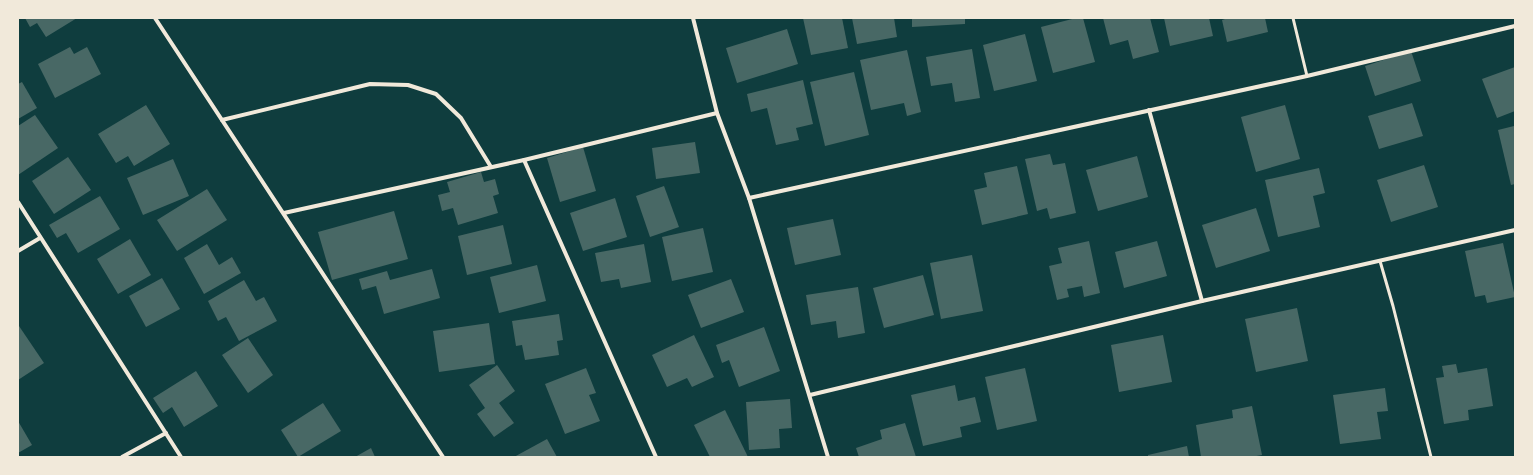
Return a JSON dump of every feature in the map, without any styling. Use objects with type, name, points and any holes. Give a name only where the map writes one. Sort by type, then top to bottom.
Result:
[{"type":"street","points":[[155,18],[443,457]]},
{"type":"street","points":[[693,18],[717,113],[749,198],[828,457]]},
{"type":"street","points":[[749,198],[1307,76],[1515,26]]},
{"type":"street","points":[[222,120],[370,84],[408,85],[436,94],[456,113],[461,118],[491,167]]},
{"type":"street","points":[[1149,110],[1202,302]]},
{"type":"street","points":[[284,213],[524,160],[717,113]]},
{"type":"street","points":[[524,160],[656,457]]},
{"type":"street","points":[[18,202],[181,457]]},
{"type":"street","points":[[810,395],[1202,302],[1515,230]]},
{"type":"street","points":[[18,251],[40,238]]},
{"type":"street","points":[[122,457],[166,433]]},
{"type":"lane","points":[[1293,18],[1307,76]]},
{"type":"lane","points":[[1380,261],[1431,457]]},
{"type":"building","points":[[25,18],[77,18],[46,37],[37,23],[30,27]]},
{"type":"building","points":[[803,18],[842,18],[848,48],[811,55]]},
{"type":"building","points":[[852,18],[894,18],[897,37],[857,44]]},
{"type":"building","points":[[912,18],[965,18],[965,24],[912,27]]},
{"type":"building","points":[[1076,18],[1083,18],[1095,62],[1053,73],[1041,27]]},
{"type":"building","points":[[1103,18],[1150,18],[1159,52],[1133,59],[1128,40],[1110,45]]},
{"type":"building","points":[[1164,18],[1209,18],[1213,36],[1170,46]]},
{"type":"building","points":[[1228,18],[1265,18],[1268,32],[1227,42],[1222,20]]},
{"type":"building","points":[[787,29],[798,64],[737,83],[726,48]]},
{"type":"building","points":[[1025,34],[1037,81],[994,91],[983,45]]},
{"type":"building","points":[[70,47],[74,54],[87,47],[101,74],[55,98],[38,64]]},
{"type":"building","points":[[972,49],[980,98],[955,102],[952,83],[931,86],[926,57]]},
{"type":"building","points":[[907,50],[921,112],[907,116],[904,103],[871,110],[860,60]]},
{"type":"building","points":[[1411,51],[1421,81],[1375,96],[1365,66]]},
{"type":"building","points":[[1515,67],[1515,111],[1497,118],[1482,79]]},
{"type":"building","points":[[854,72],[869,135],[825,146],[810,82]]},
{"type":"building","points":[[803,80],[813,124],[796,128],[799,140],[776,145],[767,108],[751,112],[747,94]]},
{"type":"building","points":[[22,82],[37,108],[18,119],[18,84]]},
{"type":"building","points":[[1412,103],[1423,136],[1379,149],[1368,116]]},
{"type":"building","points":[[146,105],[170,144],[134,166],[128,156],[116,163],[98,134]]},
{"type":"building","points":[[1285,105],[1300,159],[1256,172],[1241,117]]},
{"type":"building","points":[[35,115],[58,148],[18,175],[18,126]]},
{"type":"building","points":[[1514,126],[1515,184],[1511,185],[1498,130]]},
{"type":"building","points":[[695,142],[700,173],[656,179],[652,148]]},
{"type":"building","points":[[583,147],[596,191],[560,202],[547,158]]},
{"type":"building","points":[[1050,154],[1053,165],[1065,163],[1076,213],[1050,219],[1047,208],[1037,211],[1025,159]]},
{"type":"building","points":[[1137,156],[1148,197],[1098,211],[1086,170]]},
{"type":"building","points":[[68,157],[91,190],[54,214],[32,181]]},
{"type":"building","points":[[173,159],[189,196],[143,215],[127,178]]},
{"type":"building","points":[[1424,165],[1438,207],[1391,222],[1377,180]]},
{"type":"building","points":[[1017,166],[1028,214],[982,225],[974,190],[987,187],[984,173]]},
{"type":"building","points":[[1319,168],[1325,193],[1313,196],[1320,227],[1278,237],[1265,180]]},
{"type":"building","points":[[481,172],[484,182],[495,179],[499,194],[493,196],[498,213],[458,225],[453,208],[442,211],[438,195],[450,192],[447,182]]},
{"type":"building","points":[[664,186],[679,227],[650,237],[636,196]]},
{"type":"building","points":[[207,189],[227,220],[177,251],[157,220]]},
{"type":"building","points":[[100,196],[120,229],[78,253],[66,233],[57,238],[49,225]]},
{"type":"building","points":[[615,198],[627,237],[583,251],[570,213]]},
{"type":"building","points":[[1256,208],[1270,251],[1216,268],[1202,225]]},
{"type":"building","points":[[394,211],[408,259],[332,280],[318,232]]},
{"type":"building","points":[[833,219],[841,255],[795,265],[787,228]]},
{"type":"building","points":[[503,225],[512,264],[467,275],[458,236]]},
{"type":"building","points":[[703,228],[713,272],[672,281],[662,237]]},
{"type":"building","points":[[130,239],[151,275],[118,294],[97,259]]},
{"type":"building","points":[[1089,241],[1100,293],[1084,297],[1082,286],[1067,289],[1069,297],[1057,300],[1049,266],[1062,263],[1058,248]]},
{"type":"building","points":[[1157,241],[1167,276],[1124,288],[1115,252]]},
{"type":"building","points":[[1503,243],[1515,297],[1487,303],[1485,295],[1475,297],[1465,251]]},
{"type":"building","points":[[207,244],[219,265],[232,257],[241,273],[204,294],[184,258]]},
{"type":"building","points":[[644,244],[651,282],[621,288],[619,279],[601,282],[595,253]]},
{"type":"building","points":[[972,255],[983,311],[941,319],[930,263]]},
{"type":"building","points":[[537,265],[546,301],[499,313],[490,277]]},
{"type":"building","points":[[432,269],[440,298],[384,314],[376,286],[362,290],[359,279],[387,271],[390,280]]},
{"type":"building","points":[[923,275],[934,315],[884,328],[873,288]]},
{"type":"building","points":[[162,278],[180,309],[146,327],[129,296]]},
{"type":"building","points":[[731,279],[744,312],[701,328],[688,295]]},
{"type":"building","points":[[244,280],[256,301],[264,297],[277,321],[239,341],[226,317],[218,321],[208,301]]},
{"type":"building","points":[[858,287],[865,333],[838,338],[836,321],[811,325],[806,295]]},
{"type":"building","points":[[1297,308],[1308,361],[1256,372],[1245,319]]},
{"type":"building","points":[[559,314],[563,340],[557,341],[559,355],[525,360],[522,345],[516,346],[512,321]]},
{"type":"building","points":[[489,323],[495,364],[439,372],[433,331]]},
{"type":"building","points":[[19,326],[44,363],[18,380],[18,327]]},
{"type":"building","points":[[764,327],[780,371],[739,387],[729,360],[722,363],[716,345]]},
{"type":"building","points":[[694,335],[714,377],[692,387],[687,378],[667,387],[652,355]]},
{"type":"building","points":[[1163,335],[1172,382],[1119,392],[1111,345]]},
{"type":"building","points":[[248,338],[273,375],[248,393],[222,355]]},
{"type":"building","points":[[1456,364],[1458,373],[1487,368],[1493,406],[1468,410],[1469,420],[1444,424],[1436,378],[1444,377],[1442,366]]},
{"type":"building","points":[[497,365],[515,391],[499,403],[514,423],[494,437],[477,414],[485,408],[469,385]]},
{"type":"building","points":[[586,368],[596,393],[589,395],[600,421],[565,434],[545,384]]},
{"type":"building","points":[[1025,368],[1037,421],[997,430],[985,377]]},
{"type":"building","points":[[196,371],[218,406],[184,427],[172,407],[163,413],[153,398]]},
{"type":"building","points":[[955,385],[958,401],[975,397],[981,422],[960,427],[962,437],[923,446],[911,395]]},
{"type":"building","points":[[1385,388],[1388,411],[1377,412],[1381,439],[1340,444],[1333,395]]},
{"type":"building","points":[[790,399],[792,428],[779,429],[780,448],[749,450],[746,402]]},
{"type":"building","points":[[323,403],[341,431],[298,457],[281,430]]},
{"type":"building","points":[[1252,406],[1262,455],[1251,457],[1201,457],[1196,425],[1233,418],[1232,410]]},
{"type":"building","points":[[725,410],[748,457],[710,457],[694,425]]},
{"type":"building","points":[[18,421],[32,445],[18,453]]},
{"type":"building","points":[[905,423],[916,457],[859,457],[856,448],[882,439],[880,430]]},
{"type":"building","points":[[547,439],[557,457],[514,457]]},
{"type":"building","points":[[1187,446],[1189,457],[1148,457],[1148,455]]},
{"type":"building","points":[[371,448],[375,457],[355,457]]}]
